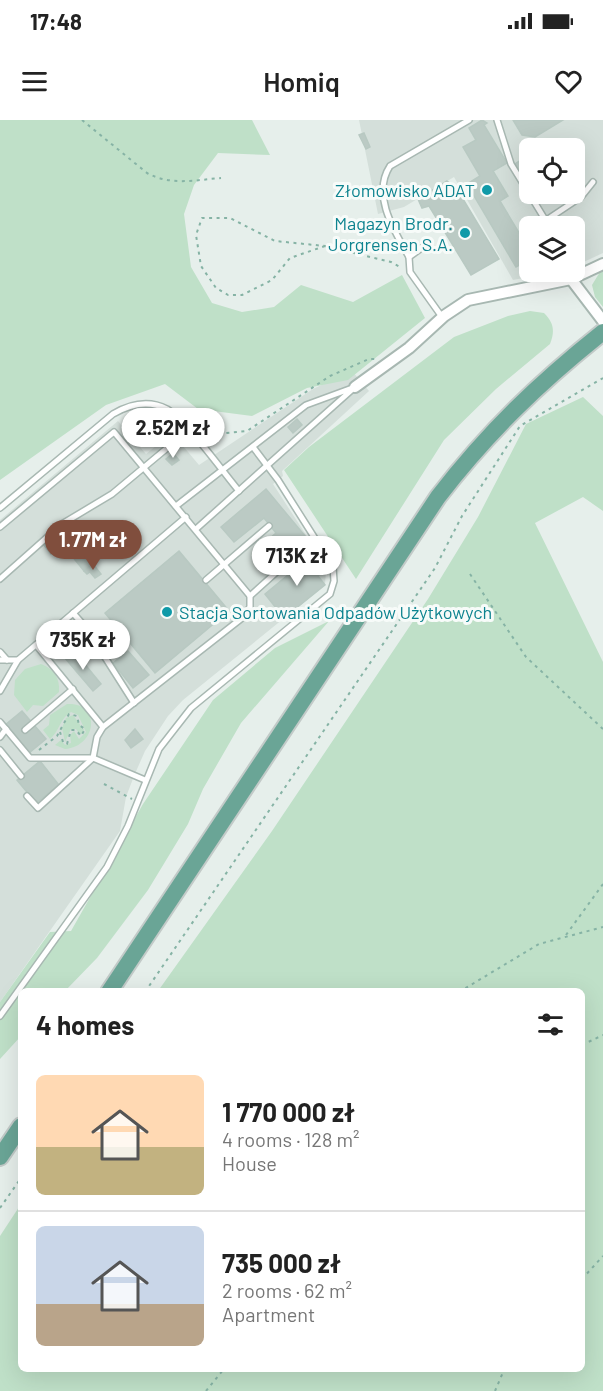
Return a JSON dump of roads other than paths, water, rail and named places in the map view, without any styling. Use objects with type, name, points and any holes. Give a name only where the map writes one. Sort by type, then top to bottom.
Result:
[{"type":"main road","points":[[112,988],[438,496],[483,440],[520,402],[603,332]]},
{"type":"main road","points":[[552,376],[603,347]]},
{"type":"main road","points":[[0,1158],[18,1131]]},
{"type":"street","points":[[585,270],[603,264]]},
{"type":"street","points":[[355,387],[456,307],[478,298],[543,282]]},
{"type":"street","points":[[577,282],[603,321]]},
{"type":"lane","points":[[442,317],[410,273],[409,257],[389,223],[384,194],[385,174],[390,166],[469,120]]},
{"type":"lane","points":[[497,120],[511,164],[542,216]]},
{"type":"lane","points":[[557,216],[581,197],[593,182]]},
{"type":"lane","points":[[409,257],[427,244]]},
{"type":"lane","points":[[176,506],[306,405],[355,387]]},
{"type":"lane","points":[[196,529],[355,387]]},
{"type":"lane","points":[[0,508],[124,407],[140,403],[168,410],[193,436],[238,491]]},
{"type":"lane","points":[[0,527],[114,432],[250,596],[250,608],[242,618],[103,727],[93,758],[38,808],[27,796]]},
{"type":"lane","points":[[20,988],[107,867],[159,749],[191,708],[330,594],[334,582],[333,567],[253,447]]},
{"type":"lane","points":[[0,579],[62,524],[112,494],[166,449]]},
{"type":"lane","points":[[0,692],[18,660],[186,517]]},
{"type":"lane","points":[[206,580],[268,526]]},
{"type":"lane","points":[[250,596],[301,550]]},
{"type":"lane","points":[[73,613],[87,629],[134,703]]},
{"type":"lane","points":[[36,645],[103,727]]},
{"type":"lane","points":[[0,652],[3,660],[18,660]]},
{"type":"lane","points":[[25,730],[73,689]]},
{"type":"lane","points":[[0,722],[30,758],[93,758],[145,780]]},
{"type":"lane","points":[[0,737],[6,729]]},
{"type":"lane","points":[[0,750],[21,776]]},
{"type":"lane","points":[[0,1016],[18,991]]},
{"type":"place","name":"Złomowisko ADAT","points":[[487,190]]},
{"type":"place","name":"Magazyn Brodr. Jorgrensen S.A.","points":[[465,233]]},
{"type":"place","name":"Stacja Sortowania Odpadów Użytkowych","points":[[167,612]]}]
